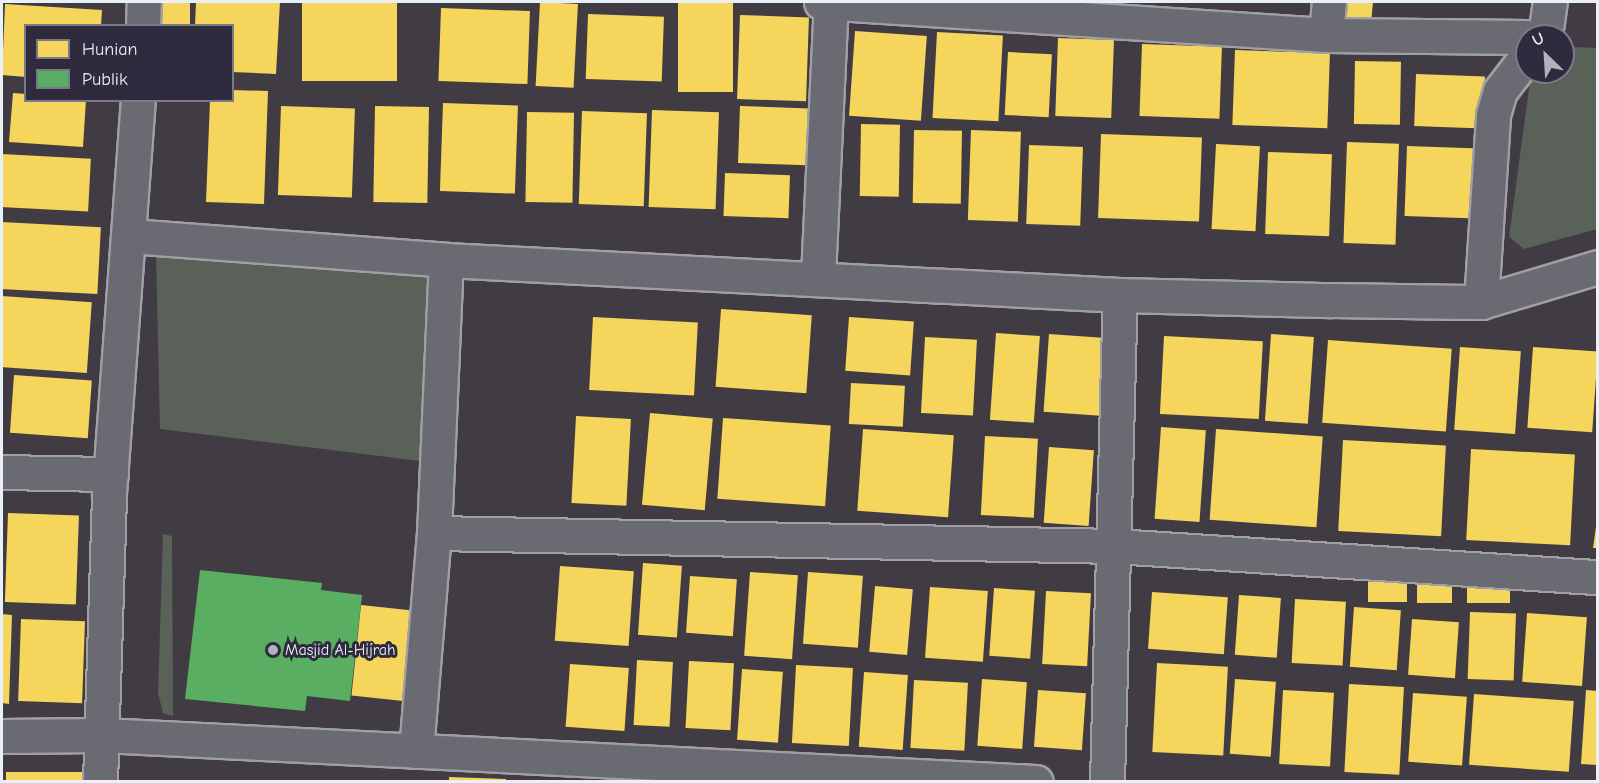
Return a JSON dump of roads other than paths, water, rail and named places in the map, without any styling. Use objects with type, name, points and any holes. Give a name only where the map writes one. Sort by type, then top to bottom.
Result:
[{"type":"street","points":[[142,24],[144,2]]},
{"type":"street","points":[[818,276],[826,2],[1326,35],[1515,37]]},
{"type":"street","points":[[1326,35],[1329,2]]},
{"type":"street","points":[[1547,24],[1550,2]]},
{"type":"street","points":[[1481,302],[1493,115],[1500,91],[1515,72]]},
{"type":"street","points":[[100,782],[111,474],[138,102]]},
{"type":"street","points":[[130,236],[446,260],[818,276],[1120,295],[1481,302],[1598,267]]},
{"type":"street","points":[[416,751],[434,533],[446,260]]},
{"type":"street","points":[[1107,782],[1120,295]]},
{"type":"street","points":[[2,472],[111,474]]},
{"type":"street","points":[[434,533],[1115,546],[1598,577]]},
{"type":"street","points":[[2,736],[102,735],[856,777],[1036,782]]},
{"type":"place","name":"Masjid Al-Hijrah","points":[[273,650]]}]
